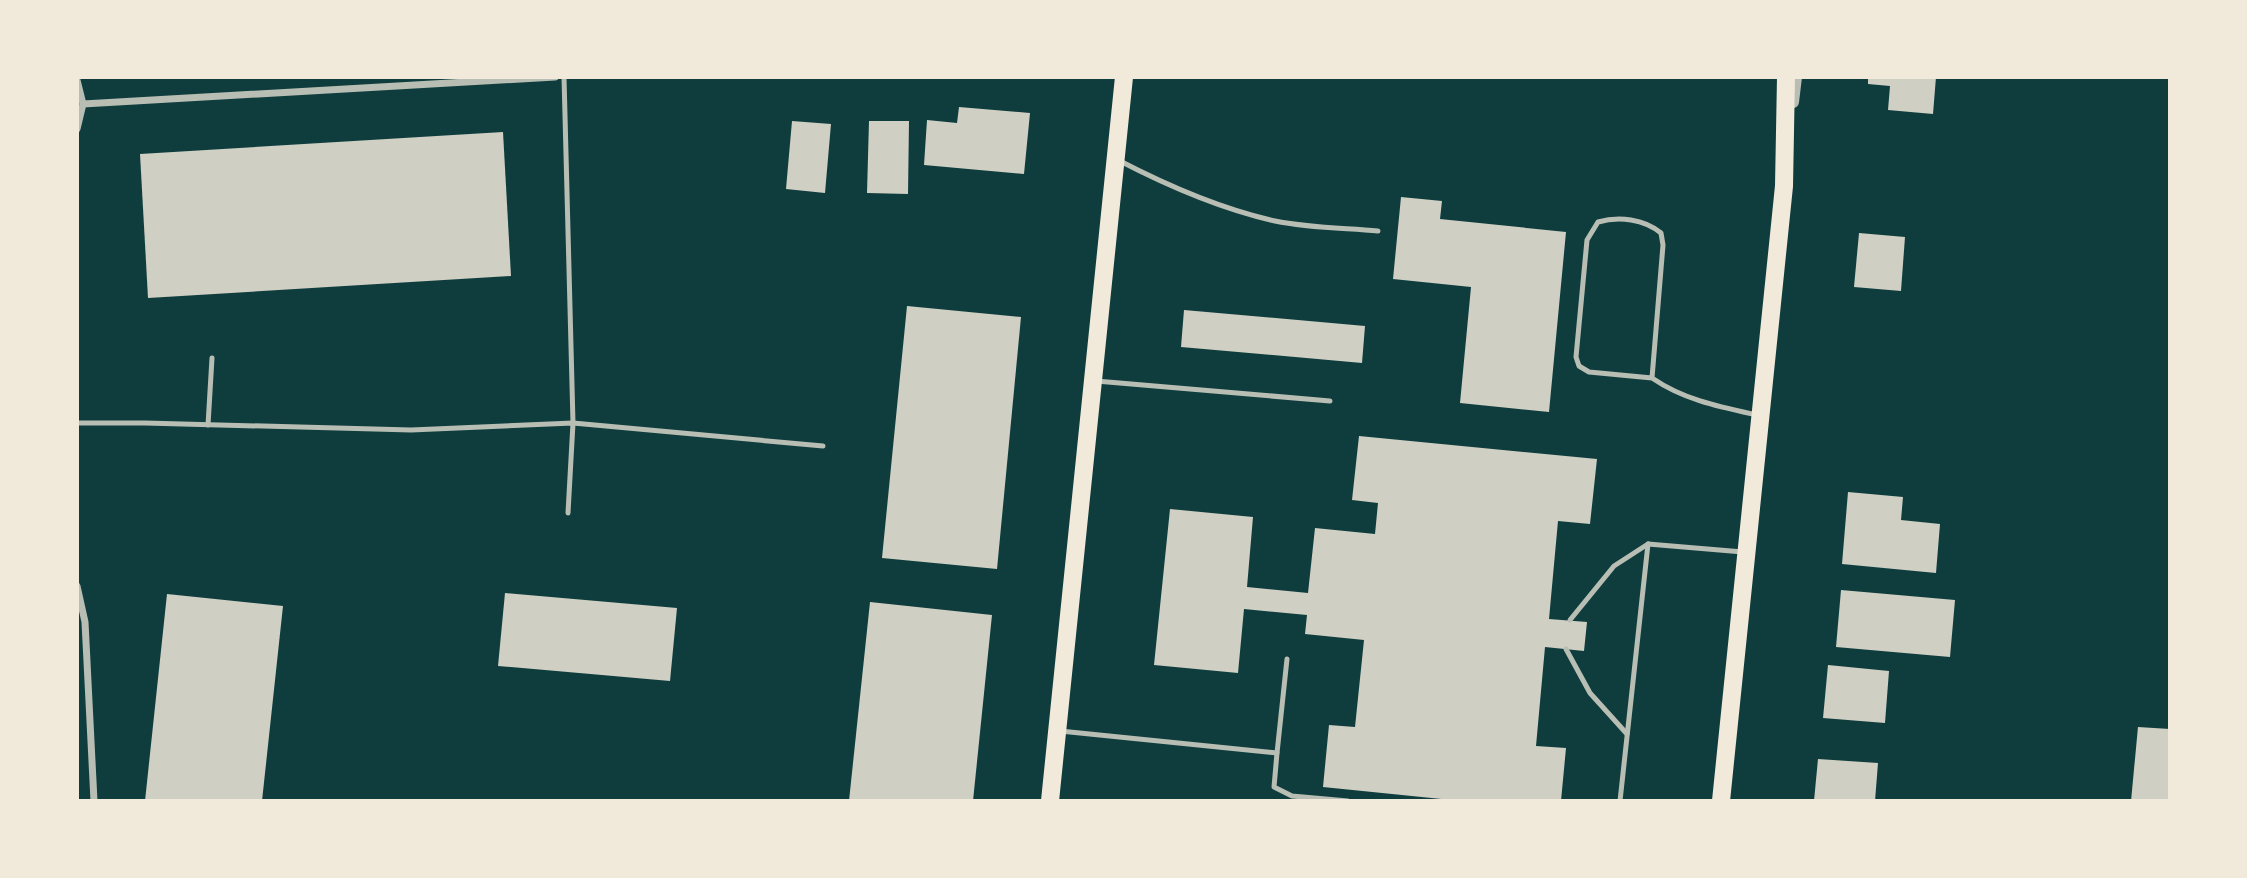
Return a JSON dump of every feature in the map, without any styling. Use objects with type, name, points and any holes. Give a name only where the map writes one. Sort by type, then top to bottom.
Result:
[{"type":"main road","points":[[1050,801],[1124,77]]},
{"type":"main road","points":[[1721,801],[1784,186],[1786,77]]},
{"type":"street","points":[[82,104],[555,77]]},
{"type":"street","points":[[1784,186],[1796,77]]},
{"type":"street","points":[[77,80],[82,104],[77,129]]},
{"type":"street","points":[[77,586],[85,622],[94,801]]},
{"type":"lane","points":[[564,77],[573,423],[568,513]]},
{"type":"lane","points":[[1116,159],[1156,180],[1242,213],[1278,221],[1378,231]]},
{"type":"lane","points":[[1652,378],[1663,245],[1661,233],[1641,222],[1610,219],[1598,222],[1587,240],[1576,357],[1579,366],[1589,372],[1652,378],[1689,398],[1760,416]]},
{"type":"lane","points":[[208,425],[212,358]]},
{"type":"lane","points":[[1093,380],[1330,401]]},
{"type":"lane","points":[[77,423],[411,430],[573,423],[823,446]]},
{"type":"lane","points":[[1620,801],[1648,544]]},
{"type":"lane","points":[[1570,621],[1614,566],[1648,544],[1747,552]]},
{"type":"lane","points":[[1566,649],[1590,693],[1627,735]]},
{"type":"lane","points":[[1287,659],[1274,787],[1292,796],[1348,801]]},
{"type":"lane","points":[[1057,731],[1277,753]]},
{"type":"building","points":[[1868,77],[1936,77],[1933,114],[1888,110],[1890,86],[1868,84]]},
{"type":"building","points":[[959,107],[1030,113],[1024,174],[924,165],[927,120],[957,123]]},
{"type":"building","points":[[792,121],[831,124],[825,193],[786,189]]},
{"type":"building","points":[[869,121],[909,121],[908,194],[867,193]]},
{"type":"building","points":[[503,132],[511,276],[148,298],[140,154]]},
{"type":"building","points":[[1401,197],[1442,201],[1440,219],[1566,232],[1549,412],[1460,403],[1471,287],[1393,279]]},
{"type":"building","points":[[1859,233],[1905,237],[1901,291],[1854,287]]},
{"type":"building","points":[[907,306],[1021,317],[997,569],[882,558]]},
{"type":"building","points":[[1184,310],[1365,326],[1362,363],[1181,347]]},
{"type":"building","points":[[1359,436],[1597,459],[1590,524],[1558,521],[1549,619],[1587,622],[1584,651],[1545,647],[1536,746],[1566,748],[1561,801],[1461,801],[1323,787],[1329,725],[1355,727],[1364,640],[1305,634],[1307,615],[1244,609],[1238,673],[1154,665],[1170,509],[1253,517],[1247,587],[1308,593],[1315,528],[1375,534],[1378,503],[1352,500]]},
{"type":"building","points":[[1848,492],[1903,497],[1901,520],[1940,524],[1936,573],[1842,564]]},
{"type":"building","points":[[1841,590],[1955,600],[1950,657],[1836,647]]},
{"type":"building","points":[[505,593],[677,608],[670,681],[498,666]]},
{"type":"building","points":[[167,594],[283,606],[262,801],[145,801]]},
{"type":"building","points":[[870,602],[992,615],[973,801],[849,801]]},
{"type":"building","points":[[1828,665],[1889,671],[1885,723],[1823,718]]},
{"type":"building","points":[[2138,727],[2170,729],[2170,801],[2131,801]]},
{"type":"building","points":[[1818,759],[1878,763],[1875,801],[1814,801]]}]
